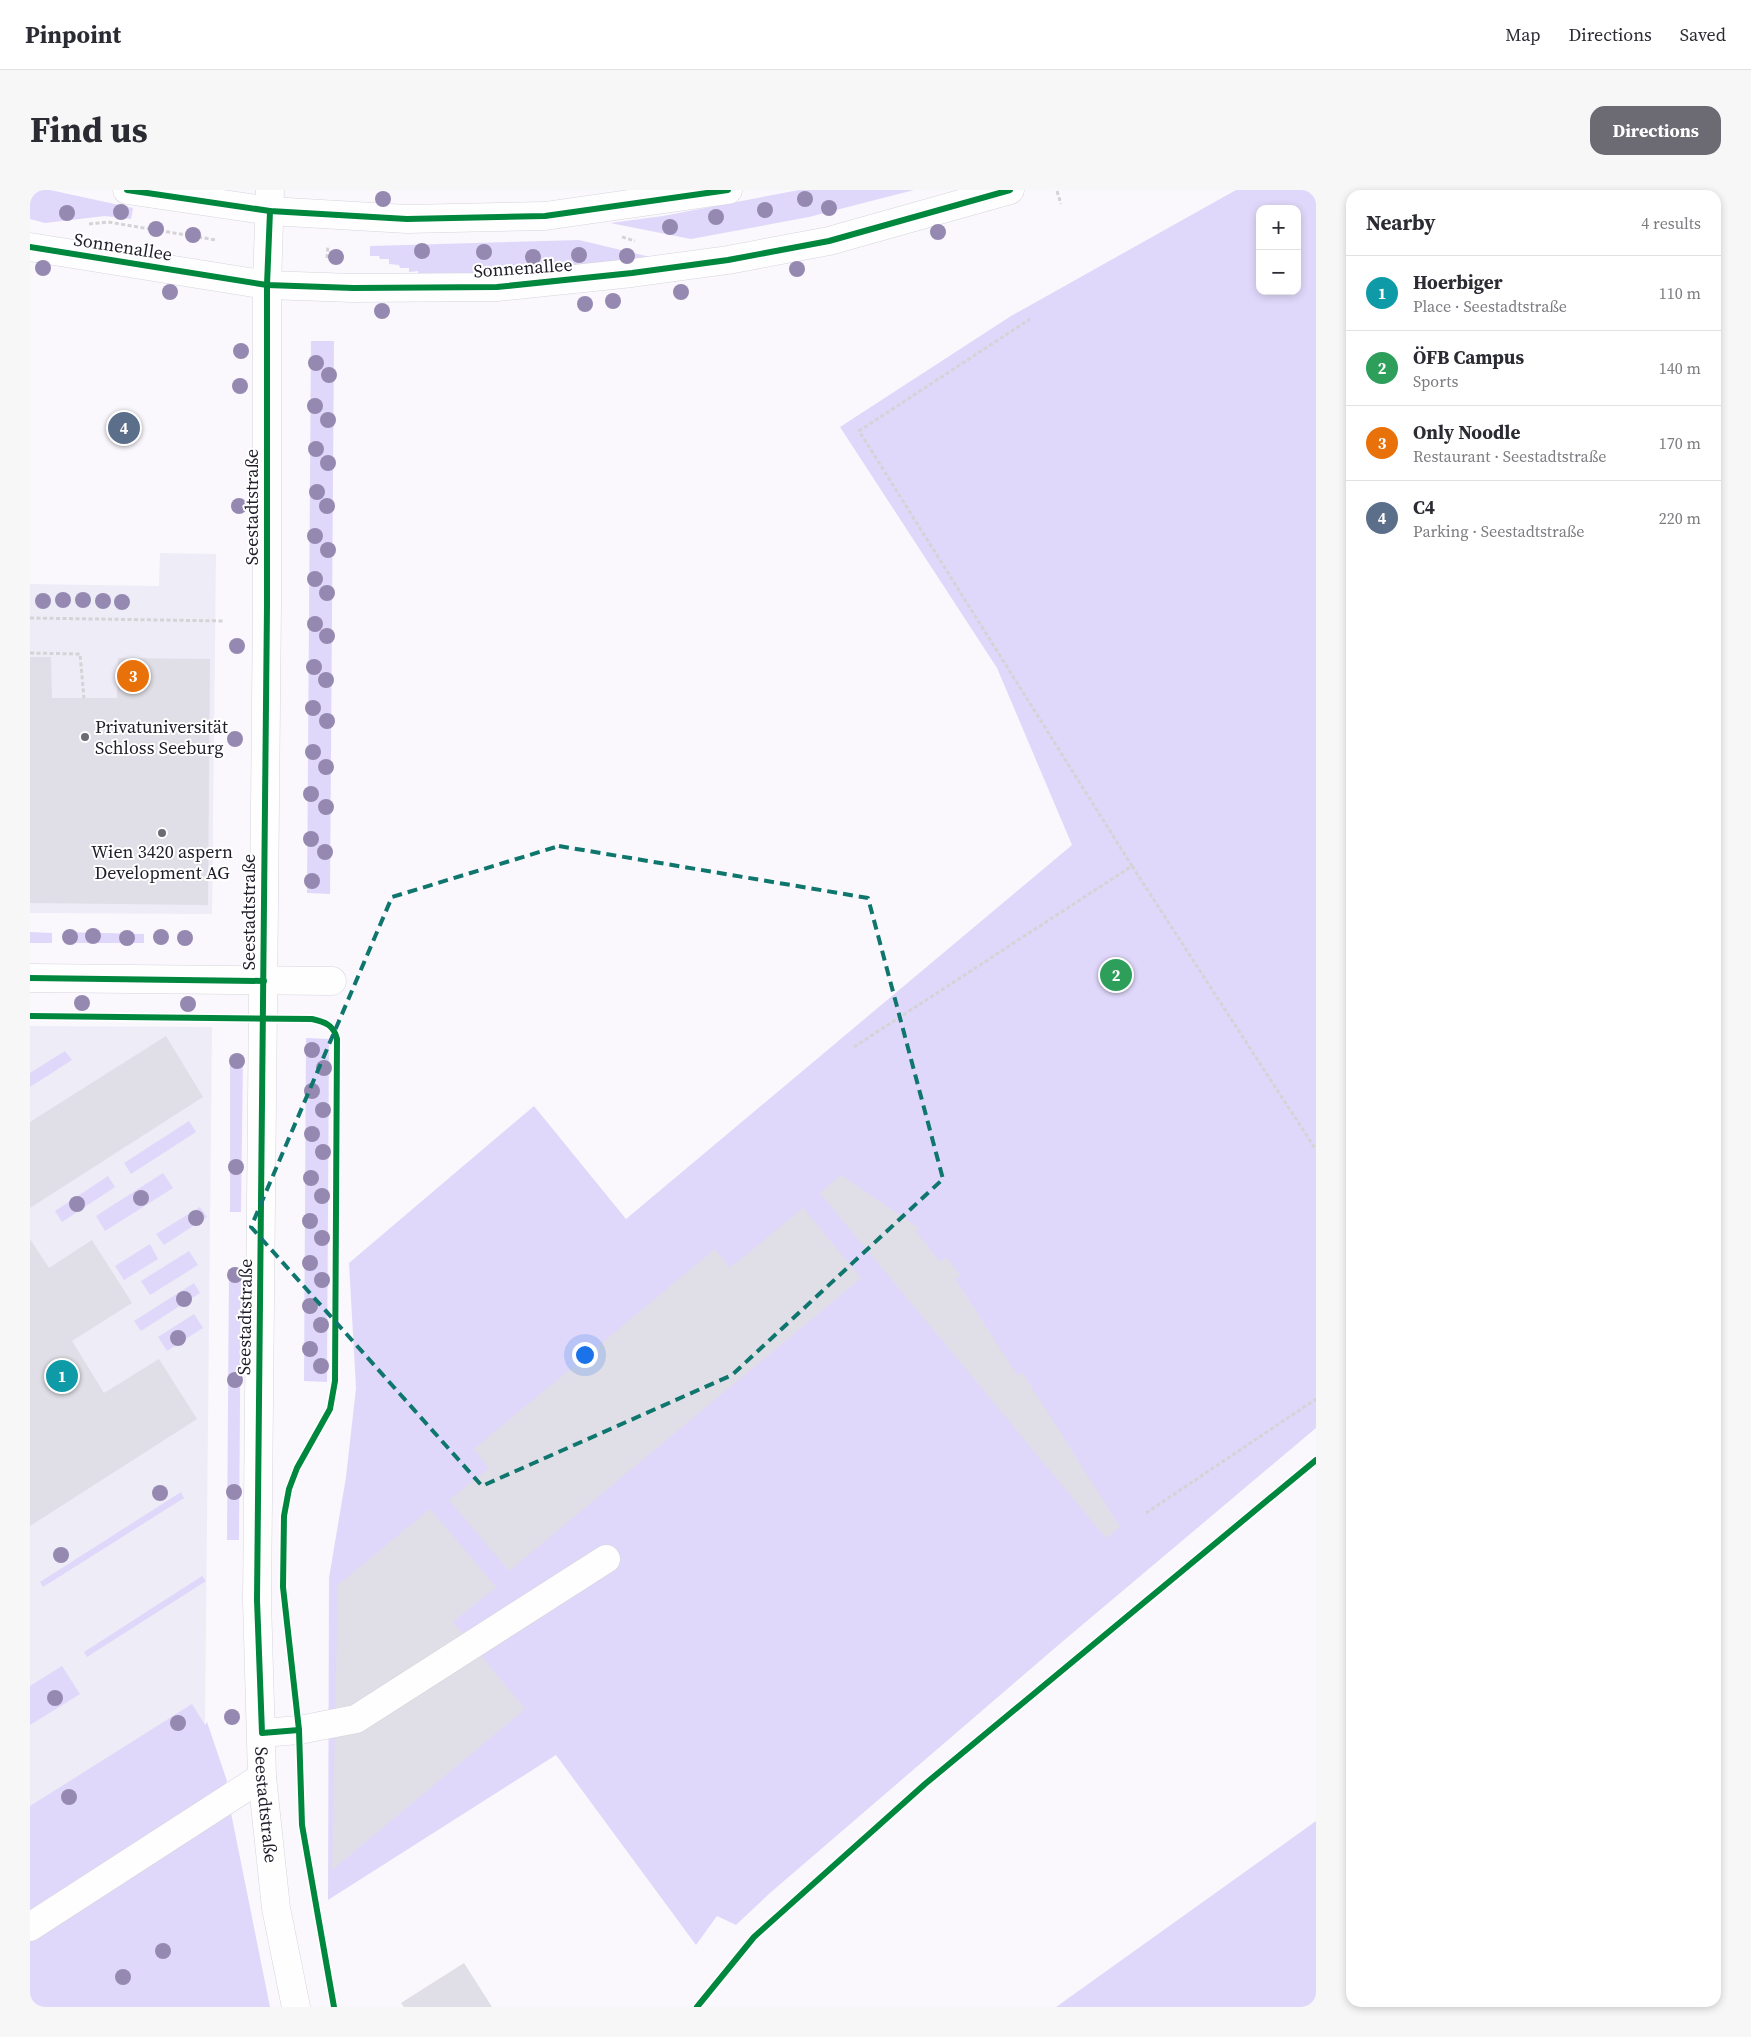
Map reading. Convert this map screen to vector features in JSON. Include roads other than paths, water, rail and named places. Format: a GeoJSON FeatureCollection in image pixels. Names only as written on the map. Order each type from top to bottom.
{"type":"FeatureCollection","features":[{"type":"Feature","properties":{"kind":"street"},"geometry":{"type":"LineString","coordinates":[[126,190],[270,200],[407,219],[546,216],[728,190]]}},
{"type":"Feature","properties":{"kind":"street","name":"Sonnenallee"},"geometry":{"type":"LineString","coordinates":[[30,247],[267,285],[353,288],[497,287],[632,274],[728,260],[829,241],[1003,191]]}},
{"type":"Feature","properties":{"kind":"street","name":"Seestadtstraße"},"geometry":{"type":"LineString","coordinates":[[270,200],[267,285],[267,604],[257,1600],[262,1777],[276,1908],[296,2007]]}},
{"type":"Feature","properties":{"kind":"street"},"geometry":{"type":"LineString","coordinates":[[30,978],[332,981]]}},
{"type":"Feature","properties":{"kind":"street"},"geometry":{"type":"LineString","coordinates":[[262,1733],[299,1730],[356,1719],[606,1559]]}},
{"type":"Feature","properties":{"kind":"street"},"geometry":{"type":"LineString","coordinates":[[30,1927],[262,1777]]}},
{"type":"Feature","properties":{"kind":"place","name":"C4"},"geometry":{"type":"Point","coordinates":[124,428]}},
{"type":"Feature","properties":{"kind":"place","name":"Only Noodle"},"geometry":{"type":"Point","coordinates":[133,676]}},
{"type":"Feature","properties":{"kind":"place","name":"Privatuniversität Schloss Seeburg"},"geometry":{"type":"Point","coordinates":[85,737]}},
{"type":"Feature","properties":{"kind":"place","name":"Wien 3420 aspern Development AG"},"geometry":{"type":"Point","coordinates":[162,833]}},
{"type":"Feature","properties":{"kind":"place","name":"ÖFB Campus"},"geometry":{"type":"Point","coordinates":[1116,975]}},
{"type":"Feature","properties":{"kind":"place","name":"Hoerbiger"},"geometry":{"type":"Point","coordinates":[62,1376]}}]}
